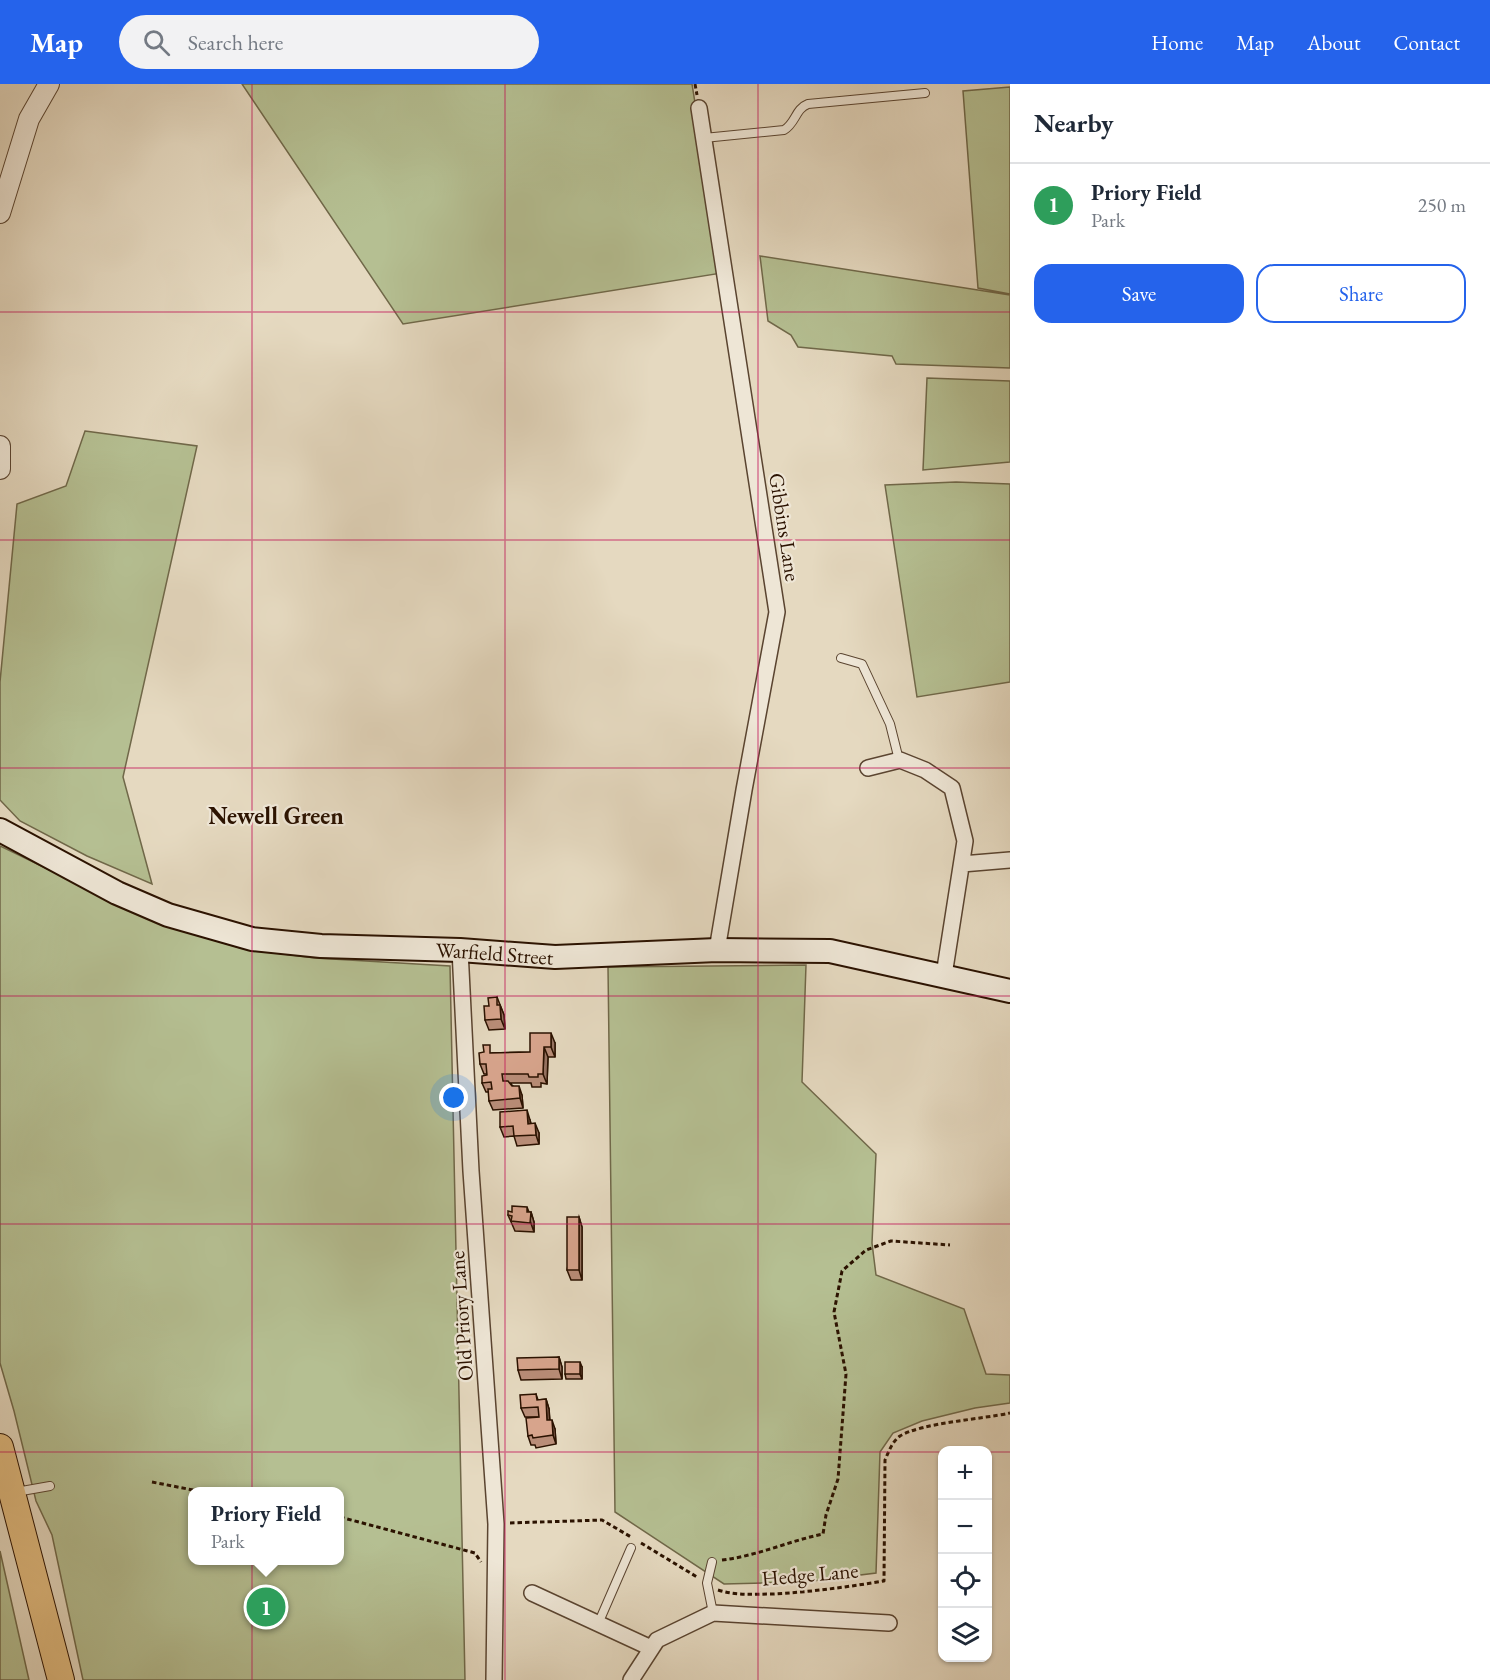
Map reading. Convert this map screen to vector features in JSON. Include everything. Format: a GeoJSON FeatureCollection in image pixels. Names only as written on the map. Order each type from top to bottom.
{"type":"FeatureCollection","features":[{"type":"Feature","properties":{"kind":"main road","name":"Warfield Street"},"geometry":{"type":"LineString","coordinates":[[0,830],[117,893],[168,915],[252,939],[321,946],[460,950],[555,957],[717,950],[830,951],[1010,991]]}},
{"type":"Feature","properties":{"kind":"main road"},"geometry":{"type":"LineString","coordinates":[[0,1447],[61,1680]]}},
{"type":"Feature","properties":{"kind":"street"},"geometry":{"type":"LineString","coordinates":[[0,213],[29,119],[49,84]]}},
{"type":"Feature","properties":{"kind":"street","name":"Gibbins Lane"},"geometry":{"type":"LineString","coordinates":[[699,108],[777,612],[717,950]]}},
{"type":"Feature","properties":{"kind":"street"},"geometry":{"type":"LineString","coordinates":[[0,446],[0,469]]}},
{"type":"Feature","properties":{"kind":"street"},"geometry":{"type":"LineString","coordinates":[[868,768],[899,760],[925,770],[952,788],[965,841],[944,975]]}},
{"type":"Feature","properties":{"kind":"street"},"geometry":{"type":"LineString","coordinates":[[962,864],[1010,860]]}},
{"type":"Feature","properties":{"kind":"street","name":"Old Priory Lane"},"geometry":{"type":"LineString","coordinates":[[460,950],[471,1171],[496,1524],[494,1680]]}},
{"type":"Feature","properties":{"kind":"street"},"geometry":{"type":"LineString","coordinates":[[532,1593],[651,1648]]}},
{"type":"Feature","properties":{"kind":"street"},"geometry":{"type":"LineString","coordinates":[[631,1680],[657,1640],[713,1613],[889,1623]]}},
{"type":"Feature","properties":{"kind":"lane"},"geometry":{"type":"LineString","coordinates":[[704,138],[784,130],[793,124],[801,107],[808,104],[925,93]]}},
{"type":"Feature","properties":{"kind":"lane"},"geometry":{"type":"LineString","coordinates":[[841,658],[862,664],[890,724],[899,760]]}},
{"type":"Feature","properties":{"kind":"lane"},"geometry":{"type":"LineString","coordinates":[[12,1492],[50,1486]]}},
{"type":"Feature","properties":{"kind":"lane"},"geometry":{"type":"LineString","coordinates":[[598,1624],[631,1548]]}},
{"type":"Feature","properties":{"kind":"lane"},"geometry":{"type":"LineString","coordinates":[[712,1562],[707,1583],[708,1598],[713,1613]]}},
{"type":"Feature","properties":{"kind":"path"},"geometry":{"type":"LineString","coordinates":[[712,1562],[747,1557],[795,1540],[823,1534],[826,1515],[838,1479],[846,1374],[834,1312],[842,1271],[866,1250],[891,1241],[950,1245]]}},
{"type":"Feature","properties":{"kind":"path","name":"Hedge Lane"},"geometry":{"type":"LineString","coordinates":[[496,1524],[602,1520],[718,1590],[731,1594],[818,1592],[884,1581],[885,1460],[892,1444],[900,1437],[927,1427],[1010,1413]]}},
{"type":"Feature","properties":{"kind":"path"},"geometry":{"type":"LineString","coordinates":[[152,1482],[188,1488]]}},
{"type":"Feature","properties":{"kind":"path"},"geometry":{"type":"LineString","coordinates":[[344,1518],[475,1553],[479,1561]]}},
{"type":"Feature","properties":{"kind":"green space"},"geometry":{"type":"Polygon","coordinates":[[[242,84],[692,84],[722,273],[403,324],[242,84]]]}},
{"type":"Feature","properties":{"kind":"green space"},"geometry":{"type":"Polygon","coordinates":[[[1010,87],[1010,294],[978,288],[963,91],[1010,87]]]}},
{"type":"Feature","properties":{"kind":"green space"},"geometry":{"type":"Polygon","coordinates":[[[760,256],[1010,295],[1010,368],[896,364],[892,356],[798,347],[791,335],[768,321],[760,256]]]}},
{"type":"Feature","properties":{"kind":"green space"},"geometry":{"type":"Polygon","coordinates":[[[927,378],[1010,381],[1010,462],[923,470],[927,378]]]}},
{"type":"Feature","properties":{"kind":"green space"},"geometry":{"type":"Polygon","coordinates":[[[85,431],[197,446],[123,777],[152,884],[87,856],[20,821],[0,800],[0,682],[17,504],[66,486],[85,431]]]}},
{"type":"Feature","properties":{"kind":"green space"},"geometry":{"type":"Polygon","coordinates":[[[956,482],[1010,484],[1010,682],[917,697],[885,485],[956,482]]]}},
{"type":"Feature","properties":{"kind":"green space"},"geometry":{"type":"Polygon","coordinates":[[[0,846],[163,925],[244,949],[315,958],[450,966],[465,1680],[83,1680],[52,1535],[36,1501],[0,1363],[0,846]]]}},
{"type":"Feature","properties":{"kind":"green space"},"geometry":{"type":"Polygon","coordinates":[[[806,965],[802,1082],[876,1154],[872,1243],[876,1275],[964,1309],[986,1374],[1010,1375],[1010,1403],[975,1408],[922,1421],[893,1433],[880,1452],[876,1573],[804,1582],[724,1584],[615,1512],[608,967],[806,965]]]}},
{"type":"Feature","properties":{"kind":"green space"},"geometry":{"type":"Polygon","coordinates":[[[0,1551],[29,1680],[0,1680],[0,1551]]]}},
{"type":"Feature","properties":{"kind":"building"},"geometry":{"type":"Polygon","coordinates":[[[497,997],[501,1019],[485,1020],[484,1006],[489,1006],[488,998],[497,997]]]}},
{"type":"Feature","properties":{"kind":"building"},"geometry":{"type":"Polygon","coordinates":[[[530,1033],[551,1033],[551,1047],[544,1047],[543,1074],[538,1074],[538,1077],[529,1077],[528,1074],[502,1074],[503,1081],[508,1081],[512,1086],[519,1086],[520,1098],[489,1101],[488,1089],[492,1089],[491,1082],[482,1083],[482,1076],[487,1075],[486,1064],[480,1064],[479,1053],[484,1052],[483,1045],[490,1045],[490,1053],[530,1052],[530,1033]]]}},
{"type":"Feature","properties":{"kind":"building"},"geometry":{"type":"Polygon","coordinates":[[[527,1110],[528,1124],[535,1123],[536,1135],[514,1136],[513,1126],[500,1127],[500,1112],[527,1110]]]}},
{"type":"Feature","properties":{"kind":"building"},"geometry":{"type":"Polygon","coordinates":[[[512,1206],[527,1207],[527,1212],[531,1212],[530,1223],[511,1221],[512,1216],[508,1215],[508,1211],[512,1212],[512,1206]]]}},
{"type":"Feature","properties":{"kind":"building"},"geometry":{"type":"Polygon","coordinates":[[[567,1217],[579,1217],[579,1270],[567,1270],[567,1217]]]}},
{"type":"Feature","properties":{"kind":"building"},"geometry":{"type":"Polygon","coordinates":[[[559,1357],[559,1369],[518,1370],[517,1358],[559,1357]]]}},
{"type":"Feature","properties":{"kind":"building"},"geometry":{"type":"Polygon","coordinates":[[[565,1362],[580,1362],[580,1374],[565,1374],[565,1362]]]}},
{"type":"Feature","properties":{"kind":"building"},"geometry":{"type":"Polygon","coordinates":[[[536,1394],[537,1400],[546,1399],[547,1420],[552,1420],[553,1435],[533,1438],[532,1435],[528,1436],[526,1418],[539,1417],[538,1407],[521,1408],[520,1395],[536,1394]]]}},
{"type":"Feature","properties":{"kind":"place","name":"Priory Field"},"geometry":{"type":"Point","coordinates":[266,1607]}},
{"type":"Feature","properties":{"kind":"district","name":"Newell Green"},"geometry":{"type":"Point","coordinates":[276,815]}}]}
